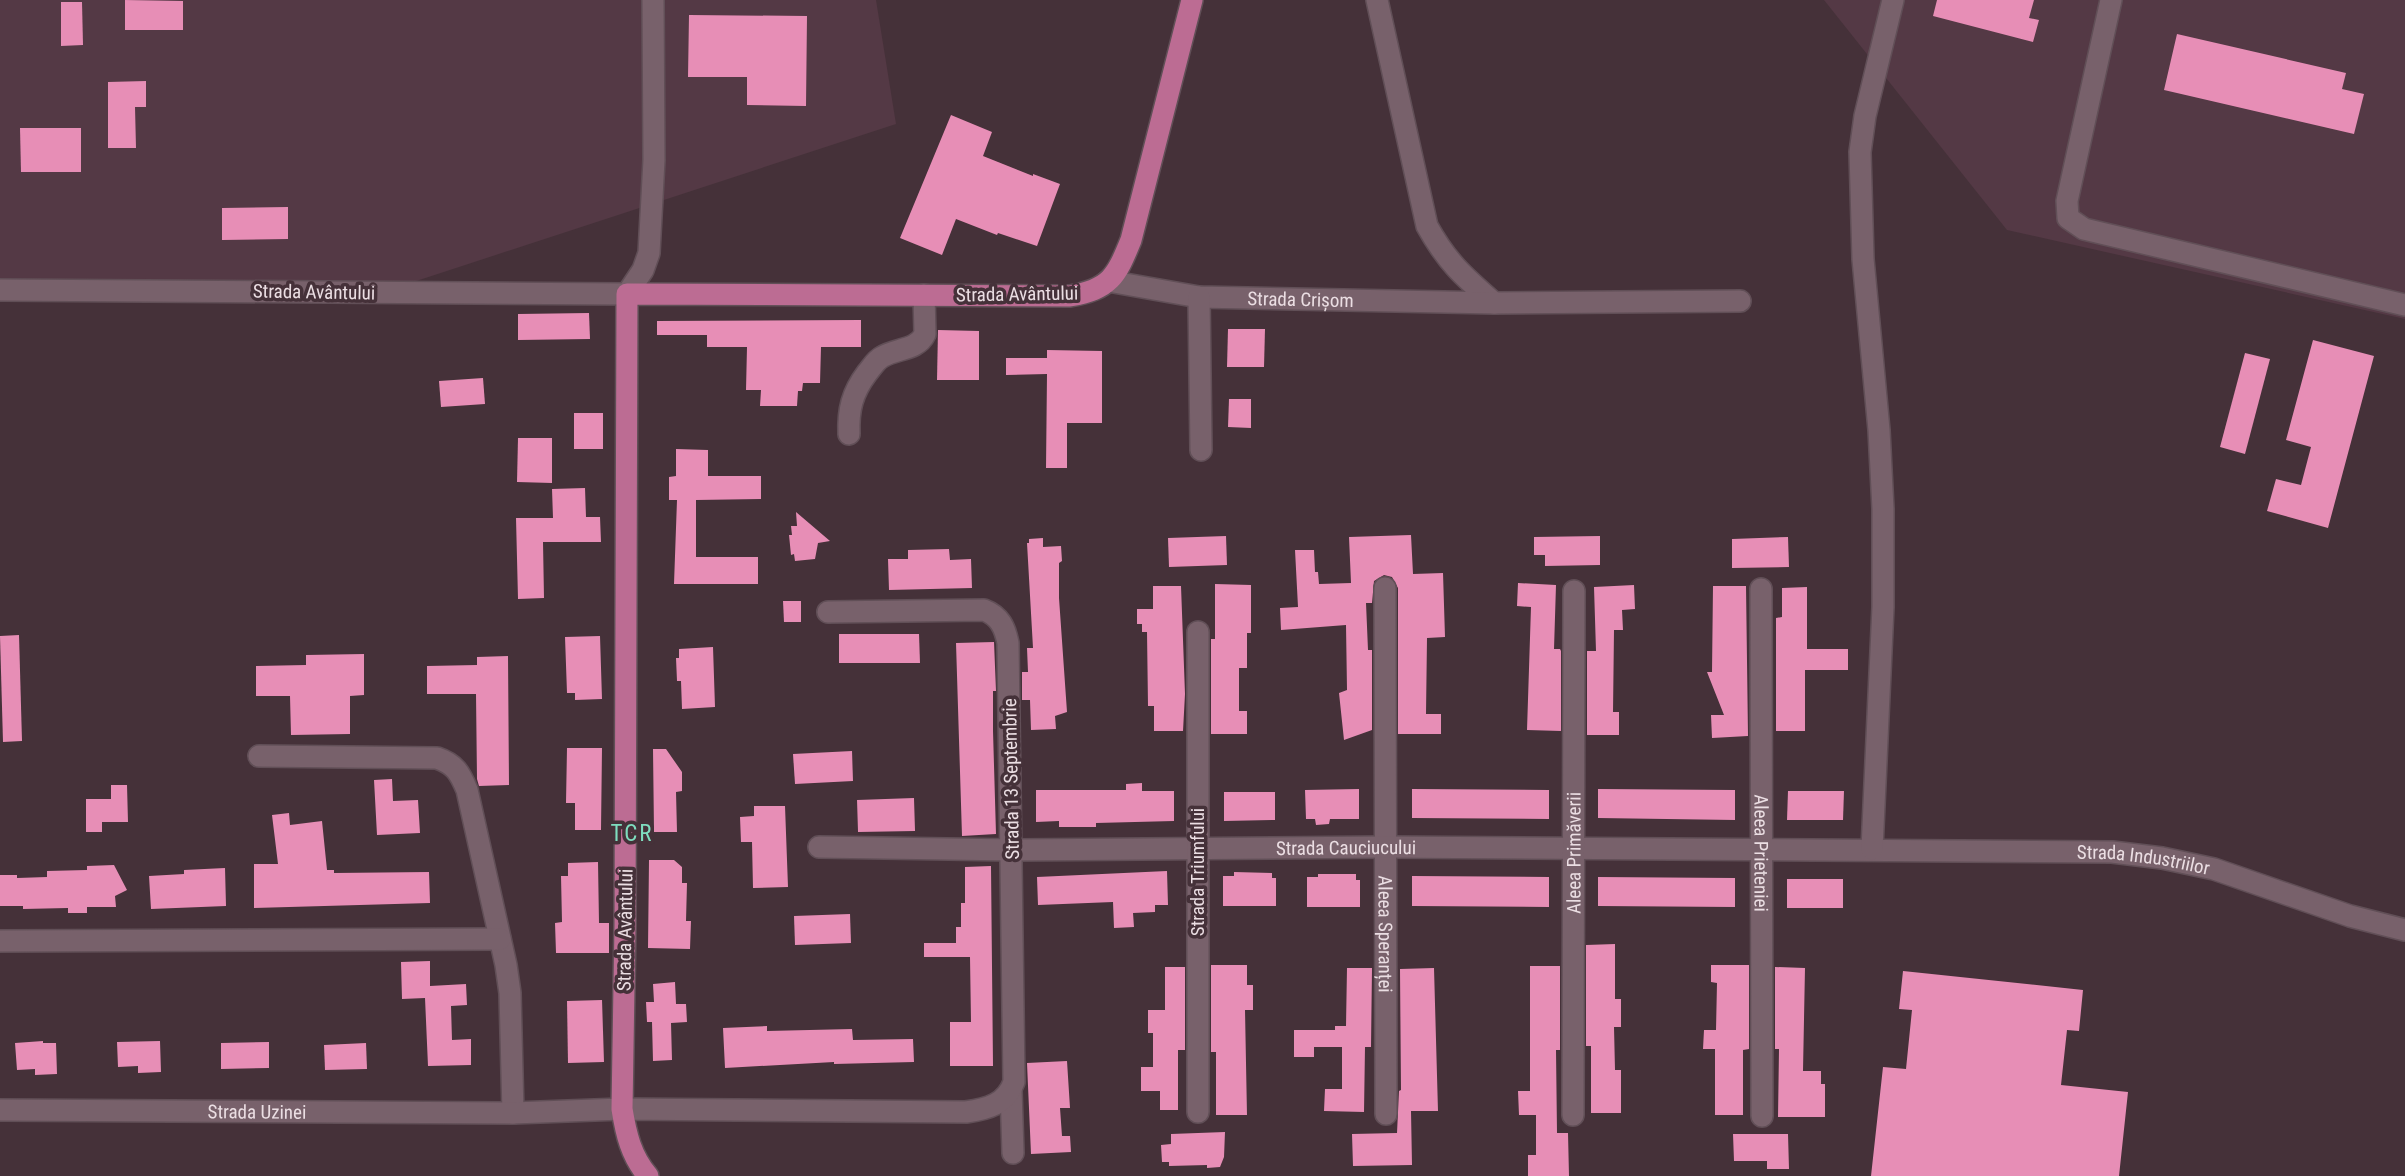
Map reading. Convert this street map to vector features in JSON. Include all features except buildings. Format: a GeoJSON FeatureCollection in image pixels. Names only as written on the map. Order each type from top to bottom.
{"type":"FeatureCollection","features":[{"type":"Feature","properties":{"kind":"main road"},"geometry":{"type":"LineString","coordinates":[[1108,281],[1121,264],[1131,240],[1192,0]]}},
{"type":"Feature","properties":{"kind":"main road","name":"Strada Avântului"},"geometry":{"type":"LineString","coordinates":[[648,1176],[639,1166],[626,1138],[622,1109],[628,294],[1070,296],[1093,292],[1108,281]]}},
{"type":"Feature","properties":{"kind":"street","name":"Strada Avântului"},"geometry":{"type":"LineString","coordinates":[[0,290],[628,294],[643,270],[649,253],[654,160],[653,0]]}},
{"type":"Feature","properties":{"kind":"street"},"geometry":{"type":"LineString","coordinates":[[1377,0],[1427,226],[1442,254],[1494,303]]}},
{"type":"Feature","properties":{"kind":"street"},"geometry":{"type":"LineString","coordinates":[[1872,849],[1883,607],[1883,509],[1879,430],[1863,259],[1860,152],[1865,116],[1893,0]]}},
{"type":"Feature","properties":{"kind":"street"},"geometry":{"type":"LineString","coordinates":[[2111,0],[2067,201],[2068,218],[2084,229],[2405,305]]}},
{"type":"Feature","properties":{"kind":"street","name":"Strada Crișom"},"geometry":{"type":"LineString","coordinates":[[1108,281],[1199,297],[1494,303],[1740,301]]}},
{"type":"Feature","properties":{"kind":"street"},"geometry":{"type":"LineString","coordinates":[[849,434],[848,414],[852,398],[863,379],[881,357],[913,346],[925,334],[924,295]]}},
{"type":"Feature","properties":{"kind":"street"},"geometry":{"type":"LineString","coordinates":[[1199,297],[1201,450]]}},
{"type":"Feature","properties":{"kind":"street","name":"Aleea Speranței"},"geometry":{"type":"LineString","coordinates":[[1385,588],[1386,1114]]}},
{"type":"Feature","properties":{"kind":"street","name":"Aleea Prieteniei"},"geometry":{"type":"LineString","coordinates":[[1761,589],[1762,1116]]}},
{"type":"Feature","properties":{"kind":"street","name":"Aleea Primăverii"},"geometry":{"type":"LineString","coordinates":[[1573,1115],[1574,591]]}},
{"type":"Feature","properties":{"kind":"street","name":"Strada 13 Septembrie"},"geometry":{"type":"LineString","coordinates":[[828,612],[985,610],[993,613],[1005,629],[1008,643],[1012,850],[1013,1153]]}},
{"type":"Feature","properties":{"kind":"street","name":"Strada Triumfului"},"geometry":{"type":"LineString","coordinates":[[1198,632],[1198,1112]]}},
{"type":"Feature","properties":{"kind":"street"},"geometry":{"type":"LineString","coordinates":[[259,756],[437,758],[448,761],[462,777],[510,993],[513,1113]]}},
{"type":"Feature","properties":{"kind":"street","name":"Strada Cauciucului"},"geometry":{"type":"LineString","coordinates":[[819,847],[1012,850],[1386,847],[1872,849]]}},
{"type":"Feature","properties":{"kind":"street","name":"Strada Industriilor"},"geometry":{"type":"LineString","coordinates":[[1872,849],[2112,852],[2162,858],[2214,869],[2350,916],[2405,930]]}},
{"type":"Feature","properties":{"kind":"street"},"geometry":{"type":"LineString","coordinates":[[0,941],[499,939]]}},
{"type":"Feature","properties":{"kind":"street"},"geometry":{"type":"LineString","coordinates":[[622,1109],[966,1112],[993,1106],[1011,1090]]}},
{"type":"Feature","properties":{"kind":"street","name":"Strada Uzinei"},"geometry":{"type":"LineString","coordinates":[[0,1110],[513,1113],[622,1109]]}},
{"type":"Feature","properties":{"kind":"shaded area"},"geometry":{"type":"Polygon","coordinates":[[[0,0],[876,0],[896,124],[404,285],[0,285],[0,0]]]}},
{"type":"Feature","properties":{"kind":"shaded area"},"geometry":{"type":"Polygon","coordinates":[[[1824,0],[2405,0],[2405,319],[2007,230],[1824,0]]]}},
{"type":"Feature","properties":{"kind":"district","name":"TCR"},"geometry":{"type":"Point","coordinates":[632,833]}}]}
